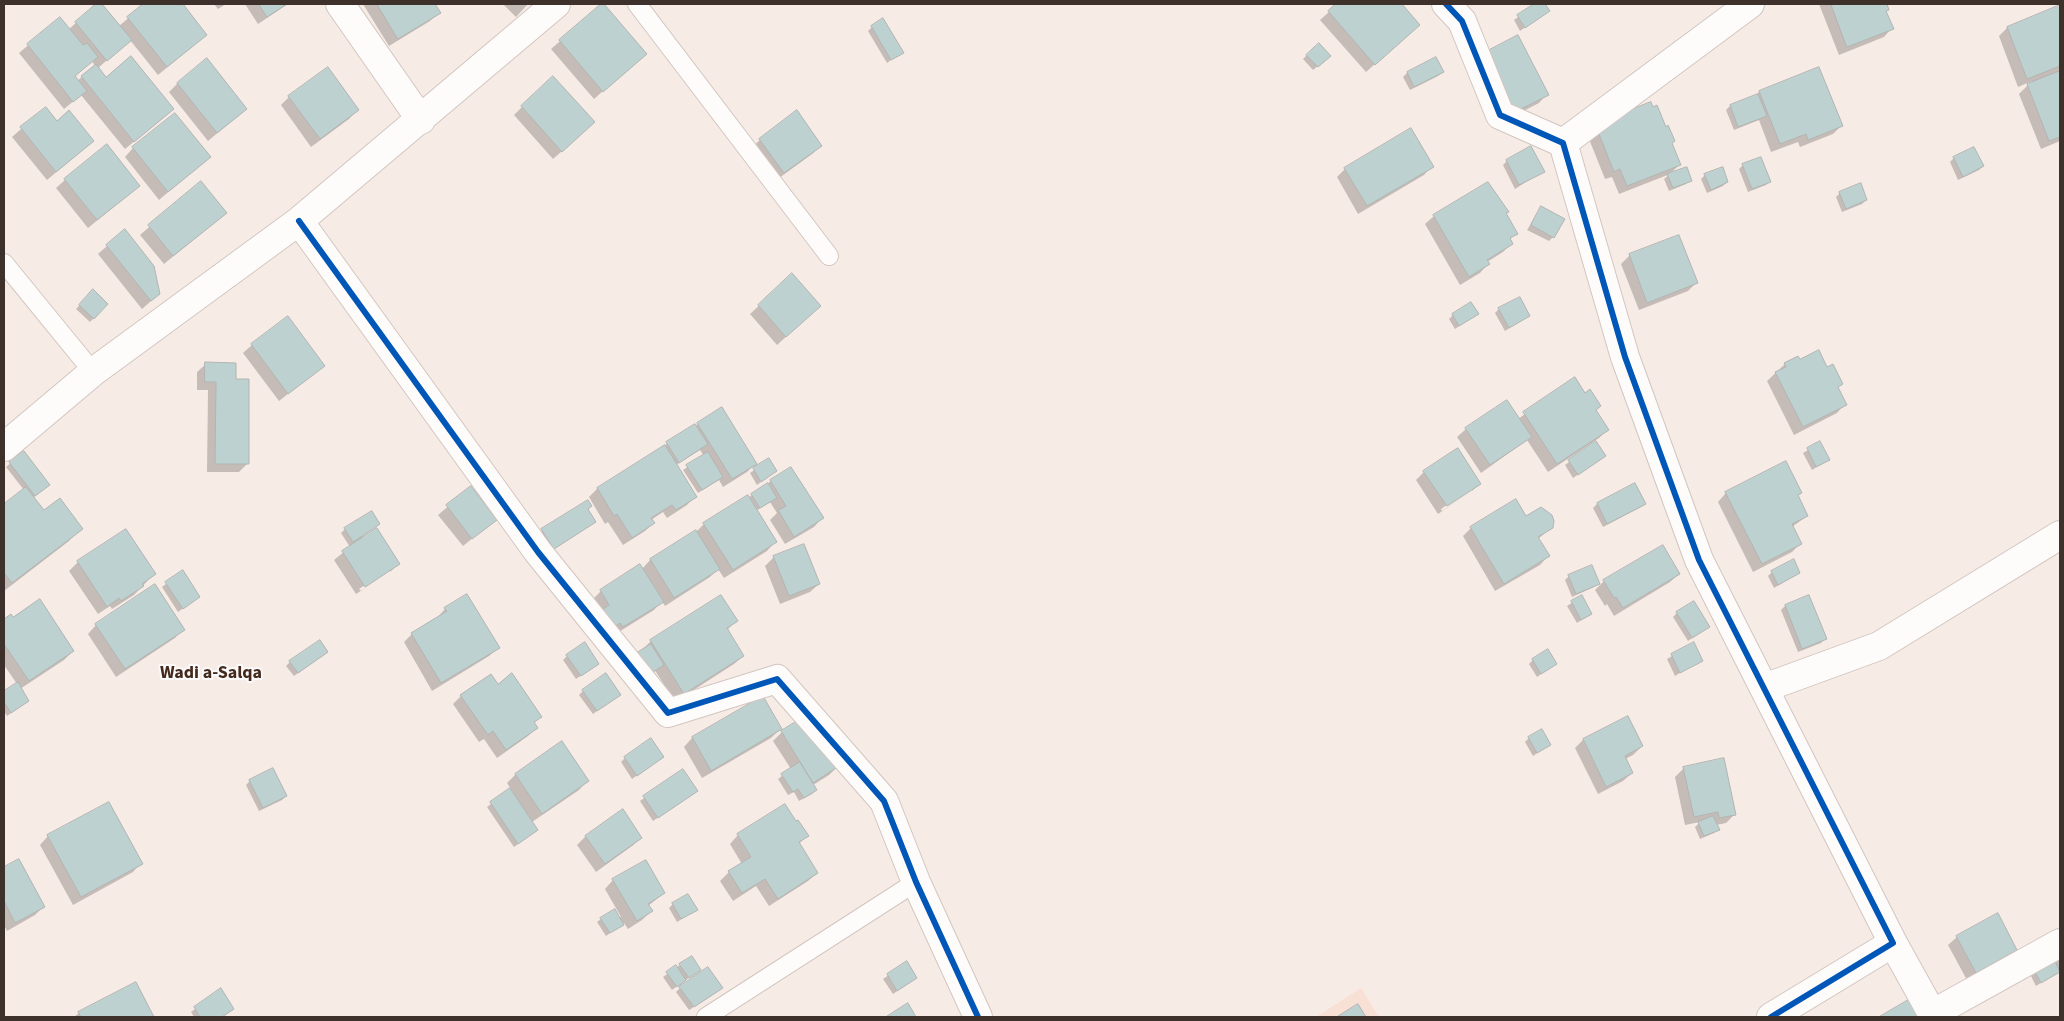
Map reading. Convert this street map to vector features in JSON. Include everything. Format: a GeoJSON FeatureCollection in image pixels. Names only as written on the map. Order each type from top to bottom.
{"type":"FeatureCollection","features":[{"type":"Feature","properties":{"kind":"street"},"geometry":{"type":"LineString","coordinates":[[340,4],[421,120]]}},
{"type":"Feature","properties":{"kind":"street"},"geometry":{"type":"LineString","coordinates":[[4,447],[93,372],[299,221],[421,120],[556,4]]}},
{"type":"Feature","properties":{"kind":"street"},"geometry":{"type":"LineString","coordinates":[[1446,4],[1462,21],[1500,115],[1563,143],[1626,357],[1699,560],[1893,943],[1933,1015],[2060,943]]}},
{"type":"Feature","properties":{"kind":"street"},"geometry":{"type":"LineString","coordinates":[[1563,143],[1750,4]]}},
{"type":"Feature","properties":{"kind":"street"},"geometry":{"type":"LineString","coordinates":[[299,221],[538,552],[668,713],[777,679],[884,801],[916,882],[978,1017]]}},
{"type":"Feature","properties":{"kind":"street"},"geometry":{"type":"LineString","coordinates":[[1764,688],[1879,646],[2060,535]]}},
{"type":"Feature","properties":{"kind":"street"},"geometry":{"type":"LineString","coordinates":[[1772,1017],[1893,943]]}},
{"type":"Feature","properties":{"kind":"lane"},"geometry":{"type":"LineString","coordinates":[[637,4],[829,256]]}},
{"type":"Feature","properties":{"kind":"lane"},"geometry":{"type":"LineString","coordinates":[[4,263],[93,372]]}},
{"type":"Feature","properties":{"kind":"lane"},"geometry":{"type":"LineString","coordinates":[[706,1017],[916,882]]}},
{"type":"Feature","properties":{"kind":"shaded area"},"geometry":{"type":"Polygon","coordinates":[[[1361,988],[1379,1017],[1316,1017],[1361,988]]]}},
{"type":"Feature","properties":{"kind":"building"},"geometry":{"type":"Polygon","coordinates":[[[96,4],[102,4],[132,40],[107,61],[75,22],[96,4]]]}},
{"type":"Feature","properties":{"kind":"building"},"geometry":{"type":"Polygon","coordinates":[[[143,4],[183,4],[207,35],[167,67],[127,17],[143,4]]]}},
{"type":"Feature","properties":{"kind":"building"},"geometry":{"type":"Polygon","coordinates":[[[259,4],[287,4],[267,17],[259,4]]]}},
{"type":"Feature","properties":{"kind":"building"},"geometry":{"type":"Polygon","coordinates":[[[377,4],[435,4],[441,13],[398,39],[377,4]]]}},
{"type":"Feature","properties":{"kind":"building"},"geometry":{"type":"Polygon","coordinates":[[[601,4],[604,4],[647,54],[603,92],[559,40],[601,4]]]}},
{"type":"Feature","properties":{"kind":"building"},"geometry":{"type":"Polygon","coordinates":[[[1336,4],[1402,4],[1420,25],[1375,65],[1328,11],[1336,4]]]}},
{"type":"Feature","properties":{"kind":"building"},"geometry":{"type":"Polygon","coordinates":[[[1534,4],[1545,4],[1550,11],[1525,28],[1517,15],[1534,4]]]}},
{"type":"Feature","properties":{"kind":"building"},"geometry":{"type":"Polygon","coordinates":[[[1831,4],[1887,4],[1889,10],[1886,11],[1894,29],[1847,47],[1831,4]]]}},
{"type":"Feature","properties":{"kind":"building"},"geometry":{"type":"Polygon","coordinates":[[[2060,5],[2060,66],[2027,79],[2007,27],[2060,5]]]}},
{"type":"Feature","properties":{"kind":"building"},"geometry":{"type":"Polygon","coordinates":[[[60,17],[83,45],[87,43],[98,57],[75,76],[87,91],[73,102],[27,44],[60,17]]]}},
{"type":"Feature","properties":{"kind":"building"},"geometry":{"type":"Polygon","coordinates":[[[883,18],[904,53],[891,60],[871,26],[883,18]]]}},
{"type":"Feature","properties":{"kind":"building"},"geometry":{"type":"Polygon","coordinates":[[[1518,35],[1549,95],[1513,113],[1482,54],[1518,35]]]}},
{"type":"Feature","properties":{"kind":"building"},"geometry":{"type":"Polygon","coordinates":[[[1319,43],[1331,56],[1318,67],[1306,55],[1319,43]]]}},
{"type":"Feature","properties":{"kind":"building"},"geometry":{"type":"Polygon","coordinates":[[[131,56],[174,109],[134,142],[81,76],[96,64],[106,77],[131,56]]]}},
{"type":"Feature","properties":{"kind":"building"},"geometry":{"type":"Polygon","coordinates":[[[1436,57],[1444,72],[1414,87],[1407,72],[1436,57]]]}},
{"type":"Feature","properties":{"kind":"building"},"geometry":{"type":"Polygon","coordinates":[[[207,58],[247,109],[217,133],[177,83],[207,58]]]}},
{"type":"Feature","properties":{"kind":"building"},"geometry":{"type":"Polygon","coordinates":[[[328,67],[359,110],[320,139],[288,96],[328,67]]]}},
{"type":"Feature","properties":{"kind":"building"},"geometry":{"type":"Polygon","coordinates":[[[1819,67],[1843,126],[1808,140],[1806,134],[1780,144],[1759,91],[1819,67]]]}},
{"type":"Feature","properties":{"kind":"building"},"geometry":{"type":"Polygon","coordinates":[[[2060,71],[2060,137],[2049,141],[2027,84],[2060,71]]]}},
{"type":"Feature","properties":{"kind":"building"},"geometry":{"type":"Polygon","coordinates":[[[553,76],[595,122],[562,152],[521,106],[553,76]]]}},
{"type":"Feature","properties":{"kind":"building"},"geometry":{"type":"Polygon","coordinates":[[[1758,94],[1767,116],[1738,127],[1730,105],[1758,94]]]}},
{"type":"Feature","properties":{"kind":"building"},"geometry":{"type":"Polygon","coordinates":[[[1651,102],[1653,107],[1657,105],[1666,127],[1668,125],[1675,141],[1672,143],[1681,165],[1627,186],[1620,169],[1614,172],[1595,124],[1651,102]]]}},
{"type":"Feature","properties":{"kind":"building"},"geometry":{"type":"Polygon","coordinates":[[[46,107],[57,121],[69,110],[94,141],[56,172],[20,127],[46,107]]]}},
{"type":"Feature","properties":{"kind":"building"},"geometry":{"type":"Polygon","coordinates":[[[797,110],[822,146],[784,173],[759,139],[797,110]]]}},
{"type":"Feature","properties":{"kind":"building"},"geometry":{"type":"Polygon","coordinates":[[[175,113],[211,157],[168,192],[132,147],[175,113]]]}},
{"type":"Feature","properties":{"kind":"building"},"geometry":{"type":"Polygon","coordinates":[[[1411,128],[1434,167],[1367,206],[1344,168],[1411,128]]]}},
{"type":"Feature","properties":{"kind":"building"},"geometry":{"type":"Polygon","coordinates":[[[107,144],[140,186],[97,220],[64,179],[107,144]]]}},
{"type":"Feature","properties":{"kind":"building"},"geometry":{"type":"Polygon","coordinates":[[[1531,146],[1545,172],[1519,185],[1506,160],[1531,146]]]}},
{"type":"Feature","properties":{"kind":"building"},"geometry":{"type":"Polygon","coordinates":[[[1974,147],[1984,166],[1963,177],[1953,157],[1974,147]]]}},
{"type":"Feature","properties":{"kind":"building"},"geometry":{"type":"Polygon","coordinates":[[[1761,157],[1771,182],[1752,189],[1742,164],[1761,157]]]}},
{"type":"Feature","properties":{"kind":"building"},"geometry":{"type":"Polygon","coordinates":[[[1687,167],[1692,181],[1673,188],[1667,174],[1687,167]]]}},
{"type":"Feature","properties":{"kind":"building"},"geometry":{"type":"Polygon","coordinates":[[[1723,167],[1728,182],[1711,190],[1704,174],[1723,167]]]}},
{"type":"Feature","properties":{"kind":"building"},"geometry":{"type":"Polygon","coordinates":[[[201,181],[227,213],[173,256],[148,225],[201,181]]]}},
{"type":"Feature","properties":{"kind":"building"},"geometry":{"type":"Polygon","coordinates":[[[1488,182],[1509,212],[1506,213],[1518,234],[1510,238],[1513,244],[1487,260],[1490,264],[1469,277],[1433,215],[1488,182]]]}},
{"type":"Feature","properties":{"kind":"building"},"geometry":{"type":"Polygon","coordinates":[[[1861,183],[1867,200],[1846,209],[1839,192],[1861,183]]]}},
{"type":"Feature","properties":{"kind":"building"},"geometry":{"type":"Polygon","coordinates":[[[1541,206],[1565,219],[1554,238],[1531,225],[1541,206]]]}},
{"type":"Feature","properties":{"kind":"building"},"geometry":{"type":"Polygon","coordinates":[[[125,229],[154,266],[160,294],[151,301],[106,245],[125,229]]]}},
{"type":"Feature","properties":{"kind":"building"},"geometry":{"type":"Polygon","coordinates":[[[1679,235],[1698,283],[1647,303],[1629,254],[1679,235]]]}},
{"type":"Feature","properties":{"kind":"building"},"geometry":{"type":"Polygon","coordinates":[[[792,273],[821,306],[786,337],[758,305],[792,273]]]}},
{"type":"Feature","properties":{"kind":"building"},"geometry":{"type":"Polygon","coordinates":[[[93,289],[108,304],[94,319],[79,305],[93,289]]]}},
{"type":"Feature","properties":{"kind":"building"},"geometry":{"type":"Polygon","coordinates":[[[1520,297],[1530,316],[1509,328],[1498,308],[1520,297]]]}},
{"type":"Feature","properties":{"kind":"building"},"geometry":{"type":"Polygon","coordinates":[[[1471,302],[1479,314],[1459,326],[1452,314],[1471,302]]]}},
{"type":"Feature","properties":{"kind":"building"},"geometry":{"type":"Polygon","coordinates":[[[288,316],[325,366],[288,394],[251,344],[288,316]]]}},
{"type":"Feature","properties":{"kind":"building"},"geometry":{"type":"Polygon","coordinates":[[[1819,350],[1827,367],[1833,364],[1843,384],[1838,387],[1847,405],[1803,427],[1775,372],[1786,367],[1784,363],[1798,356],[1800,359],[1819,350]]]}},
{"type":"Feature","properties":{"kind":"building"},"geometry":{"type":"Polygon","coordinates":[[[205,362],[236,363],[236,379],[249,379],[249,464],[215,464],[216,382],[205,382],[205,362]]]}},
{"type":"Feature","properties":{"kind":"building"},"geometry":{"type":"Polygon","coordinates":[[[1575,377],[1585,393],[1590,389],[1601,406],[1596,410],[1609,430],[1557,464],[1523,412],[1575,377]]]}},
{"type":"Feature","properties":{"kind":"building"},"geometry":{"type":"Polygon","coordinates":[[[1507,400],[1532,437],[1490,465],[1465,428],[1507,400]]]}},
{"type":"Feature","properties":{"kind":"building"},"geometry":{"type":"Polygon","coordinates":[[[722,407],[757,464],[732,479],[697,423],[722,407]]]}},
{"type":"Feature","properties":{"kind":"building"},"geometry":{"type":"Polygon","coordinates":[[[695,424],[708,444],[679,463],[666,442],[695,424]]]}},
{"type":"Feature","properties":{"kind":"building"},"geometry":{"type":"Polygon","coordinates":[[[1596,441],[1606,456],[1578,475],[1568,460],[1596,441]]]}},
{"type":"Feature","properties":{"kind":"building"},"geometry":{"type":"Polygon","coordinates":[[[1820,441],[1830,460],[1816,467],[1807,448],[1820,441]]]}},
{"type":"Feature","properties":{"kind":"building"},"geometry":{"type":"Polygon","coordinates":[[[665,445],[697,497],[676,510],[672,505],[651,518],[655,523],[632,538],[617,514],[614,516],[597,488],[665,445]]]}},
{"type":"Feature","properties":{"kind":"building"},"geometry":{"type":"Polygon","coordinates":[[[1458,448],[1481,484],[1447,506],[1423,471],[1458,448]]]}},
{"type":"Feature","properties":{"kind":"building"},"geometry":{"type":"Polygon","coordinates":[[[24,451],[50,485],[35,496],[9,462],[24,451]]]}},
{"type":"Feature","properties":{"kind":"building"},"geometry":{"type":"Polygon","coordinates":[[[708,452],[723,477],[702,490],[686,465],[708,452]]]}},
{"type":"Feature","properties":{"kind":"building"},"geometry":{"type":"Polygon","coordinates":[[[769,458],[777,471],[761,482],[753,468],[769,458]]]}},
{"type":"Feature","properties":{"kind":"building"},"geometry":{"type":"Polygon","coordinates":[[[1786,461],[1802,493],[1798,495],[1808,516],[1792,524],[1802,544],[1762,564],[1725,492],[1786,461]]]}},
{"type":"Feature","properties":{"kind":"building"},"geometry":{"type":"Polygon","coordinates":[[[791,467],[824,518],[794,537],[778,510],[786,506],[770,480],[791,467]]]}},
{"type":"Feature","properties":{"kind":"building"},"geometry":{"type":"Polygon","coordinates":[[[768,483],[777,498],[760,508],[751,494],[768,483]]]}},
{"type":"Feature","properties":{"kind":"building"},"geometry":{"type":"Polygon","coordinates":[[[1635,483],[1646,504],[1607,524],[1597,503],[1635,483]]]}},
{"type":"Feature","properties":{"kind":"building"},"geometry":{"type":"Polygon","coordinates":[[[471,486],[497,520],[472,539],[446,505],[471,486]]]}},
{"type":"Feature","properties":{"kind":"building"},"geometry":{"type":"Polygon","coordinates":[[[26,487],[44,510],[60,498],[83,529],[12,583],[4,573],[4,504],[26,487]]]}},
{"type":"Feature","properties":{"kind":"building"},"geometry":{"type":"Polygon","coordinates":[[[748,495],[777,542],[733,570],[703,523],[748,495]]]}},
{"type":"Feature","properties":{"kind":"building"},"geometry":{"type":"Polygon","coordinates":[[[1516,499],[1526,516],[1541,507],[1552,515],[1554,521],[1553,528],[1538,537],[1550,556],[1504,584],[1470,527],[1516,499]]]}},
{"type":"Feature","properties":{"kind":"building"},"geometry":{"type":"Polygon","coordinates":[[[588,500],[592,506],[588,509],[596,522],[554,549],[541,529],[588,500]]]}},
{"type":"Feature","properties":{"kind":"building"},"geometry":{"type":"Polygon","coordinates":[[[372,511],[380,524],[353,542],[344,528],[372,511]]]}},
{"type":"Feature","properties":{"kind":"building"},"geometry":{"type":"Polygon","coordinates":[[[377,528],[400,564],[365,587],[342,551],[377,528]]]}},
{"type":"Feature","properties":{"kind":"building"},"geometry":{"type":"Polygon","coordinates":[[[126,529],[156,574],[142,584],[144,586],[121,601],[119,598],[107,607],[77,561],[126,529]]]}},
{"type":"Feature","properties":{"kind":"building"},"geometry":{"type":"Polygon","coordinates":[[[696,530],[720,569],[674,598],[650,559],[696,530]]]}},
{"type":"Feature","properties":{"kind":"building"},"geometry":{"type":"Polygon","coordinates":[[[804,544],[820,584],[789,596],[773,556],[804,544]]]}},
{"type":"Feature","properties":{"kind":"building"},"geometry":{"type":"Polygon","coordinates":[[[1663,545],[1680,574],[1623,608],[1616,597],[1614,598],[1603,580],[1663,545]]]}},
{"type":"Feature","properties":{"kind":"building"},"geometry":{"type":"Polygon","coordinates":[[[1794,559],[1800,573],[1778,585],[1771,571],[1794,559]]]}},
{"type":"Feature","properties":{"kind":"building"},"geometry":{"type":"Polygon","coordinates":[[[640,564],[664,602],[623,627],[620,623],[614,627],[603,609],[609,605],[600,590],[640,564]]]}},
{"type":"Feature","properties":{"kind":"building"},"geometry":{"type":"Polygon","coordinates":[[[1592,565],[1600,584],[1576,594],[1568,575],[1592,565]]]}},
{"type":"Feature","properties":{"kind":"building"},"geometry":{"type":"Polygon","coordinates":[[[183,570],[200,597],[183,609],[165,582],[183,570]]]}},
{"type":"Feature","properties":{"kind":"building"},"geometry":{"type":"Polygon","coordinates":[[[155,584],[185,630],[125,669],[95,624],[155,584]]]}},
{"type":"Feature","properties":{"kind":"building"},"geometry":{"type":"Polygon","coordinates":[[[467,594],[500,648],[441,683],[411,633],[447,611],[444,608],[467,594]]]}},
{"type":"Feature","properties":{"kind":"building"},"geometry":{"type":"Polygon","coordinates":[[[721,595],[738,621],[727,628],[744,656],[684,694],[650,640],[721,595]]]}},
{"type":"Feature","properties":{"kind":"building"},"geometry":{"type":"Polygon","coordinates":[[[1582,595],[1592,614],[1581,620],[1571,601],[1582,595]]]}},
{"type":"Feature","properties":{"kind":"building"},"geometry":{"type":"Polygon","coordinates":[[[1809,595],[1827,639],[1802,649],[1785,605],[1809,595]]]}},
{"type":"Feature","properties":{"kind":"building"},"geometry":{"type":"Polygon","coordinates":[[[40,599],[74,651],[29,681],[4,644],[4,619],[11,614],[13,617],[40,599]]]}},
{"type":"Feature","properties":{"kind":"building"},"geometry":{"type":"Polygon","coordinates":[[[1694,601],[1710,627],[1692,638],[1676,612],[1694,601]]]}},
{"type":"Feature","properties":{"kind":"building"},"geometry":{"type":"Polygon","coordinates":[[[320,640],[328,652],[298,673],[289,661],[320,640]]]}},
{"type":"Feature","properties":{"kind":"building"},"geometry":{"type":"Polygon","coordinates":[[[585,642],[599,664],[581,676],[566,655],[585,642]]]}},
{"type":"Feature","properties":{"kind":"building"},"geometry":{"type":"Polygon","coordinates":[[[1694,642],[1703,661],[1680,673],[1671,654],[1694,642]]]}},
{"type":"Feature","properties":{"kind":"building"},"geometry":{"type":"Polygon","coordinates":[[[651,644],[664,665],[650,674],[637,653],[651,644]]]}},
{"type":"Feature","properties":{"kind":"building"},"geometry":{"type":"Polygon","coordinates":[[[1548,649],[1557,664],[1541,674],[1532,659],[1548,649]]]}},
{"type":"Feature","properties":{"kind":"building"},"geometry":{"type":"Polygon","coordinates":[[[512,673],[542,717],[534,722],[538,728],[506,750],[493,731],[488,735],[460,695],[491,674],[498,684],[512,673]]]}},
{"type":"Feature","properties":{"kind":"building"},"geometry":{"type":"Polygon","coordinates":[[[606,673],[621,695],[597,711],[582,690],[606,673]]]}},
{"type":"Feature","properties":{"kind":"building"},"geometry":{"type":"Polygon","coordinates":[[[18,682],[29,701],[11,713],[4,702],[4,691],[18,682]]]}},
{"type":"Feature","properties":{"kind":"building"},"geometry":{"type":"Polygon","coordinates":[[[763,696],[782,729],[711,771],[692,737],[763,696]]]}},
{"type":"Feature","properties":{"kind":"building"},"geometry":{"type":"Polygon","coordinates":[[[807,715],[839,766],[813,783],[781,731],[807,715]]]}},
{"type":"Feature","properties":{"kind":"building"},"geometry":{"type":"Polygon","coordinates":[[[1628,716],[1643,746],[1625,756],[1633,773],[1606,787],[1583,739],[1628,716]]]}},
{"type":"Feature","properties":{"kind":"building"},"geometry":{"type":"Polygon","coordinates":[[[1542,729],[1551,745],[1537,753],[1528,737],[1542,729]]]}},
{"type":"Feature","properties":{"kind":"building"},"geometry":{"type":"Polygon","coordinates":[[[651,738],[664,757],[637,776],[624,757],[651,738]]]}},
{"type":"Feature","properties":{"kind":"building"},"geometry":{"type":"Polygon","coordinates":[[[562,741],[589,781],[542,814],[515,774],[562,741]]]}},
{"type":"Feature","properties":{"kind":"building"},"geometry":{"type":"Polygon","coordinates":[[[1724,758],[1736,815],[1719,818],[1718,812],[1694,817],[1683,767],[1724,758]]]}},
{"type":"Feature","properties":{"kind":"building"},"geometry":{"type":"Polygon","coordinates":[[[800,762],[817,790],[804,798],[798,789],[793,792],[781,774],[800,762]]]}},
{"type":"Feature","properties":{"kind":"building"},"geometry":{"type":"Polygon","coordinates":[[[273,768],[287,796],[263,808],[249,780],[273,768]]]}},
{"type":"Feature","properties":{"kind":"building"},"geometry":{"type":"Polygon","coordinates":[[[683,769],[698,791],[658,818],[643,796],[683,769]]]}},
{"type":"Feature","properties":{"kind":"building"},"geometry":{"type":"Polygon","coordinates":[[[510,788],[538,830],[518,844],[490,802],[510,788]]]}},
{"type":"Feature","properties":{"kind":"building"},"geometry":{"type":"Polygon","coordinates":[[[109,802],[143,864],[81,897],[47,835],[109,802]]]}},
{"type":"Feature","properties":{"kind":"building"},"geometry":{"type":"Polygon","coordinates":[[[785,804],[809,836],[799,842],[818,873],[778,899],[765,879],[742,893],[728,871],[751,857],[737,834],[785,804]]]}},
{"type":"Feature","properties":{"kind":"building"},"geometry":{"type":"Polygon","coordinates":[[[623,809],[642,838],[605,864],[585,836],[623,809]]]}},
{"type":"Feature","properties":{"kind":"building"},"geometry":{"type":"Polygon","coordinates":[[[1713,816],[1720,830],[1704,836],[1698,822],[1713,816]]]}},
{"type":"Feature","properties":{"kind":"building"},"geometry":{"type":"Polygon","coordinates":[[[19,859],[45,907],[15,923],[4,901],[4,867],[19,859]]]}},
{"type":"Feature","properties":{"kind":"building"},"geometry":{"type":"Polygon","coordinates":[[[646,860],[665,893],[648,904],[653,911],[637,921],[612,879],[646,860]]]}},
{"type":"Feature","properties":{"kind":"building"},"geometry":{"type":"Polygon","coordinates":[[[688,894],[698,910],[681,919],[672,903],[688,894]]]}},
{"type":"Feature","properties":{"kind":"building"},"geometry":{"type":"Polygon","coordinates":[[[615,909],[624,925],[610,933],[600,918],[615,909]]]}},
{"type":"Feature","properties":{"kind":"building"},"geometry":{"type":"Polygon","coordinates":[[[1998,913],[2017,950],[1976,973],[1956,936],[1998,913]]]}},
{"type":"Feature","properties":{"kind":"building"},"geometry":{"type":"Polygon","coordinates":[[[2052,955],[2060,972],[2041,983],[2032,967],[2052,955]]]}},
{"type":"Feature","properties":{"kind":"building"},"geometry":{"type":"Polygon","coordinates":[[[692,956],[701,970],[689,978],[679,964],[692,956]]]}},
{"type":"Feature","properties":{"kind":"building"},"geometry":{"type":"Polygon","coordinates":[[[907,961],[917,978],[897,991],[887,974],[907,961]]]}},
{"type":"Feature","properties":{"kind":"building"},"geometry":{"type":"Polygon","coordinates":[[[676,965],[686,980],[677,987],[666,972],[676,965]]]}},
{"type":"Feature","properties":{"kind":"building"},"geometry":{"type":"Polygon","coordinates":[[[708,967],[723,988],[694,1007],[679,987],[708,967]]]}},
{"type":"Feature","properties":{"kind":"building"},"geometry":{"type":"Polygon","coordinates":[[[136,982],[154,1017],[81,1017],[78,1012],[136,982]]]}},
{"type":"Feature","properties":{"kind":"building"},"geometry":{"type":"Polygon","coordinates":[[[221,988],[234,1009],[222,1017],[200,1017],[194,1007],[221,988]]]}},
{"type":"Feature","properties":{"kind":"building"},"geometry":{"type":"Polygon","coordinates":[[[1910,999],[1920,1017],[1879,1017],[1910,999]]]}},
{"type":"Feature","properties":{"kind":"building"},"geometry":{"type":"Polygon","coordinates":[[[908,1003],[916,1017],[886,1017],[908,1003]]]}},
{"type":"Feature","properties":{"kind":"building"},"geometry":{"type":"Polygon","coordinates":[[[1358,1004],[1366,1017],[1337,1017],[1358,1004]]]}},
{"type":"Feature","properties":{"kind":"cycle path"},"geometry":{"type":"LineString","coordinates":[[1446,4],[1462,21],[1500,115],[1563,143],[1625,357],[1699,560],[1893,943],[1771,1017]]}},
{"type":"Feature","properties":{"kind":"cycle path"},"geometry":{"type":"LineString","coordinates":[[299,221],[538,552],[668,713],[777,679],[884,801],[916,882],[978,1017]]}},
{"type":"Feature","properties":{"kind":"district","name":"Wadi a-Salqa"},"geometry":{"type":"Point","coordinates":[211,674]}}]}
